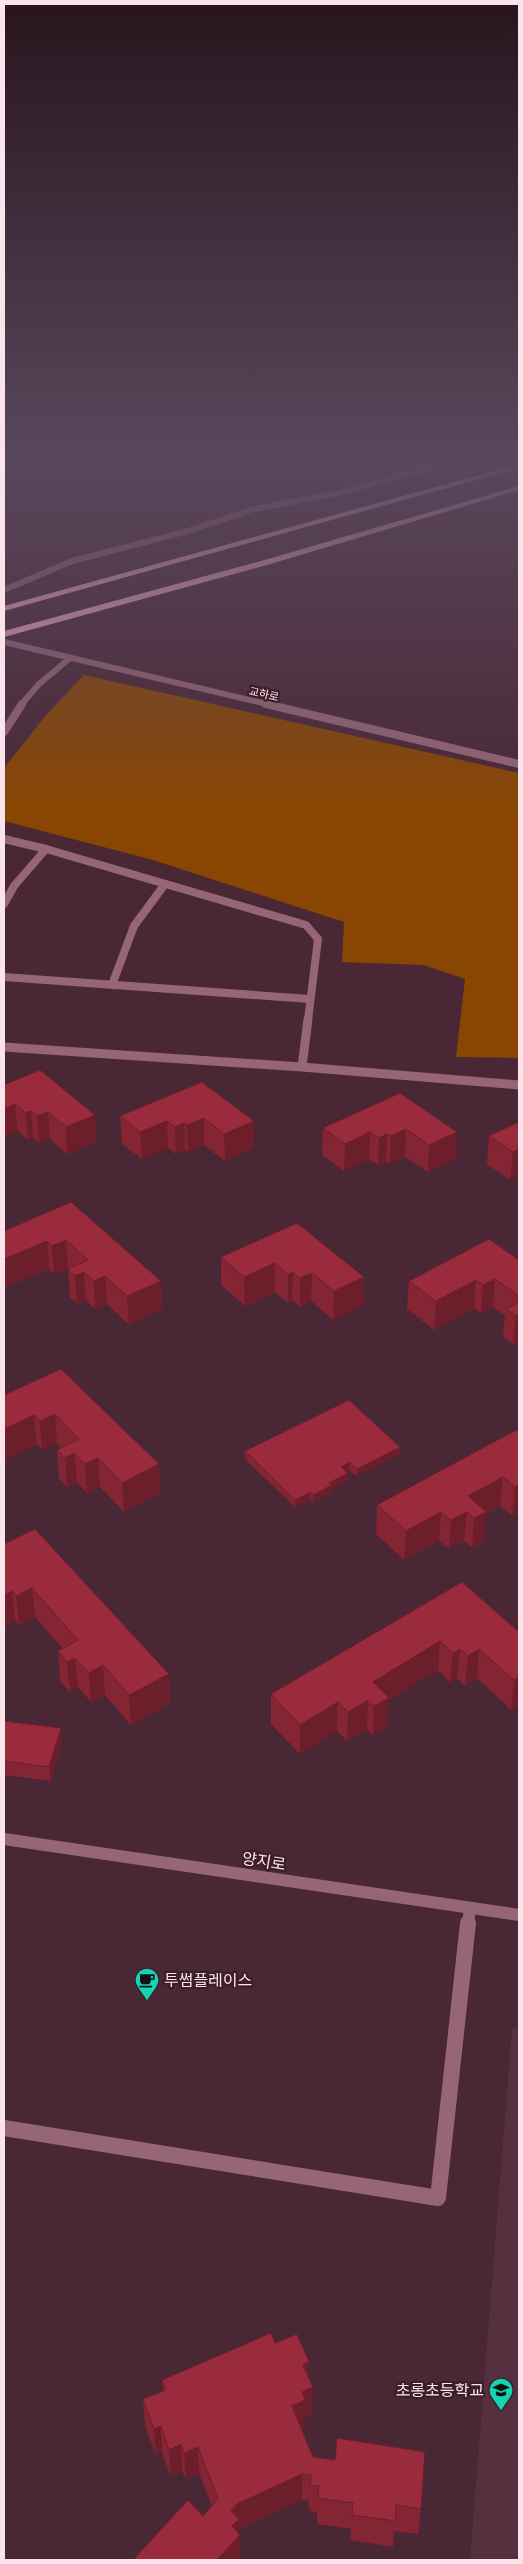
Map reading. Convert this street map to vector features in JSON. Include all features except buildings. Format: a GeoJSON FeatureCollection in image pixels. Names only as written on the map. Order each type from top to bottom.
{"type":"FeatureCollection","features":[{"type":"Feature","properties":{"kind":"highway"},"geometry":{"type":"LineString","coordinates":[[4,609],[127,576]]}},
{"type":"Feature","properties":{"kind":"highway"},"geometry":{"type":"LineString","coordinates":[[4,634],[217,576]]}},
{"type":"Feature","properties":{"kind":"street"},"geometry":{"type":"LineString","coordinates":[[4,590],[38,576]]}},
{"type":"Feature","properties":{"kind":"street","name":"교하로"},"geometry":{"type":"LineString","coordinates":[[4,642],[69,659],[519,764]]}},
{"type":"Feature","properties":{"kind":"street"},"geometry":{"type":"LineString","coordinates":[[4,732],[19,706],[36,684],[69,659]]}},
{"type":"Feature","properties":{"kind":"street"},"geometry":{"type":"LineString","coordinates":[[4,839],[46,849],[306,925],[318,939],[302,1067]]}},
{"type":"Feature","properties":{"kind":"street"},"geometry":{"type":"LineString","coordinates":[[4,904],[14,886],[46,849]]}},
{"type":"Feature","properties":{"kind":"street"},"geometry":{"type":"LineString","coordinates":[[112,985],[134,926],[165,884]]}},
{"type":"Feature","properties":{"kind":"street"},"geometry":{"type":"LineString","coordinates":[[4,977],[310,999]]}},
{"type":"Feature","properties":{"kind":"street"},"geometry":{"type":"LineString","coordinates":[[4,1047],[302,1067],[519,1085]]}},
{"type":"Feature","properties":{"kind":"street","name":"양지로"},"geometry":{"type":"LineString","coordinates":[[4,1839],[519,1915]]}},
{"type":"Feature","properties":{"kind":"street"},"geometry":{"type":"LineString","coordinates":[[4,2128],[438,2198],[470,1909]]}},
{"type":"Feature","properties":{"kind":"shaded area"},"geometry":{"type":"Polygon","coordinates":[[[84,675],[519,773],[519,1058],[456,1057],[465,979],[423,965],[342,962],[344,922],[153,860],[4,821],[4,768],[47,714],[84,675]]]}},
{"type":"Feature","properties":{"kind":"shaded area","name":"초롱초등학교"},"geometry":{"type":"Polygon","coordinates":[[[519,2025],[519,2560],[470,2560],[512,2029],[519,2025]]]}},
{"type":"Feature","properties":{"kind":"place","name":"투썸플레이스"},"geometry":{"type":"Point","coordinates":[147,2001]}},
{"type":"Feature","properties":{"kind":"place","name":"초롱초등학교"},"geometry":{"type":"Point","coordinates":[501,2411]}}]}
